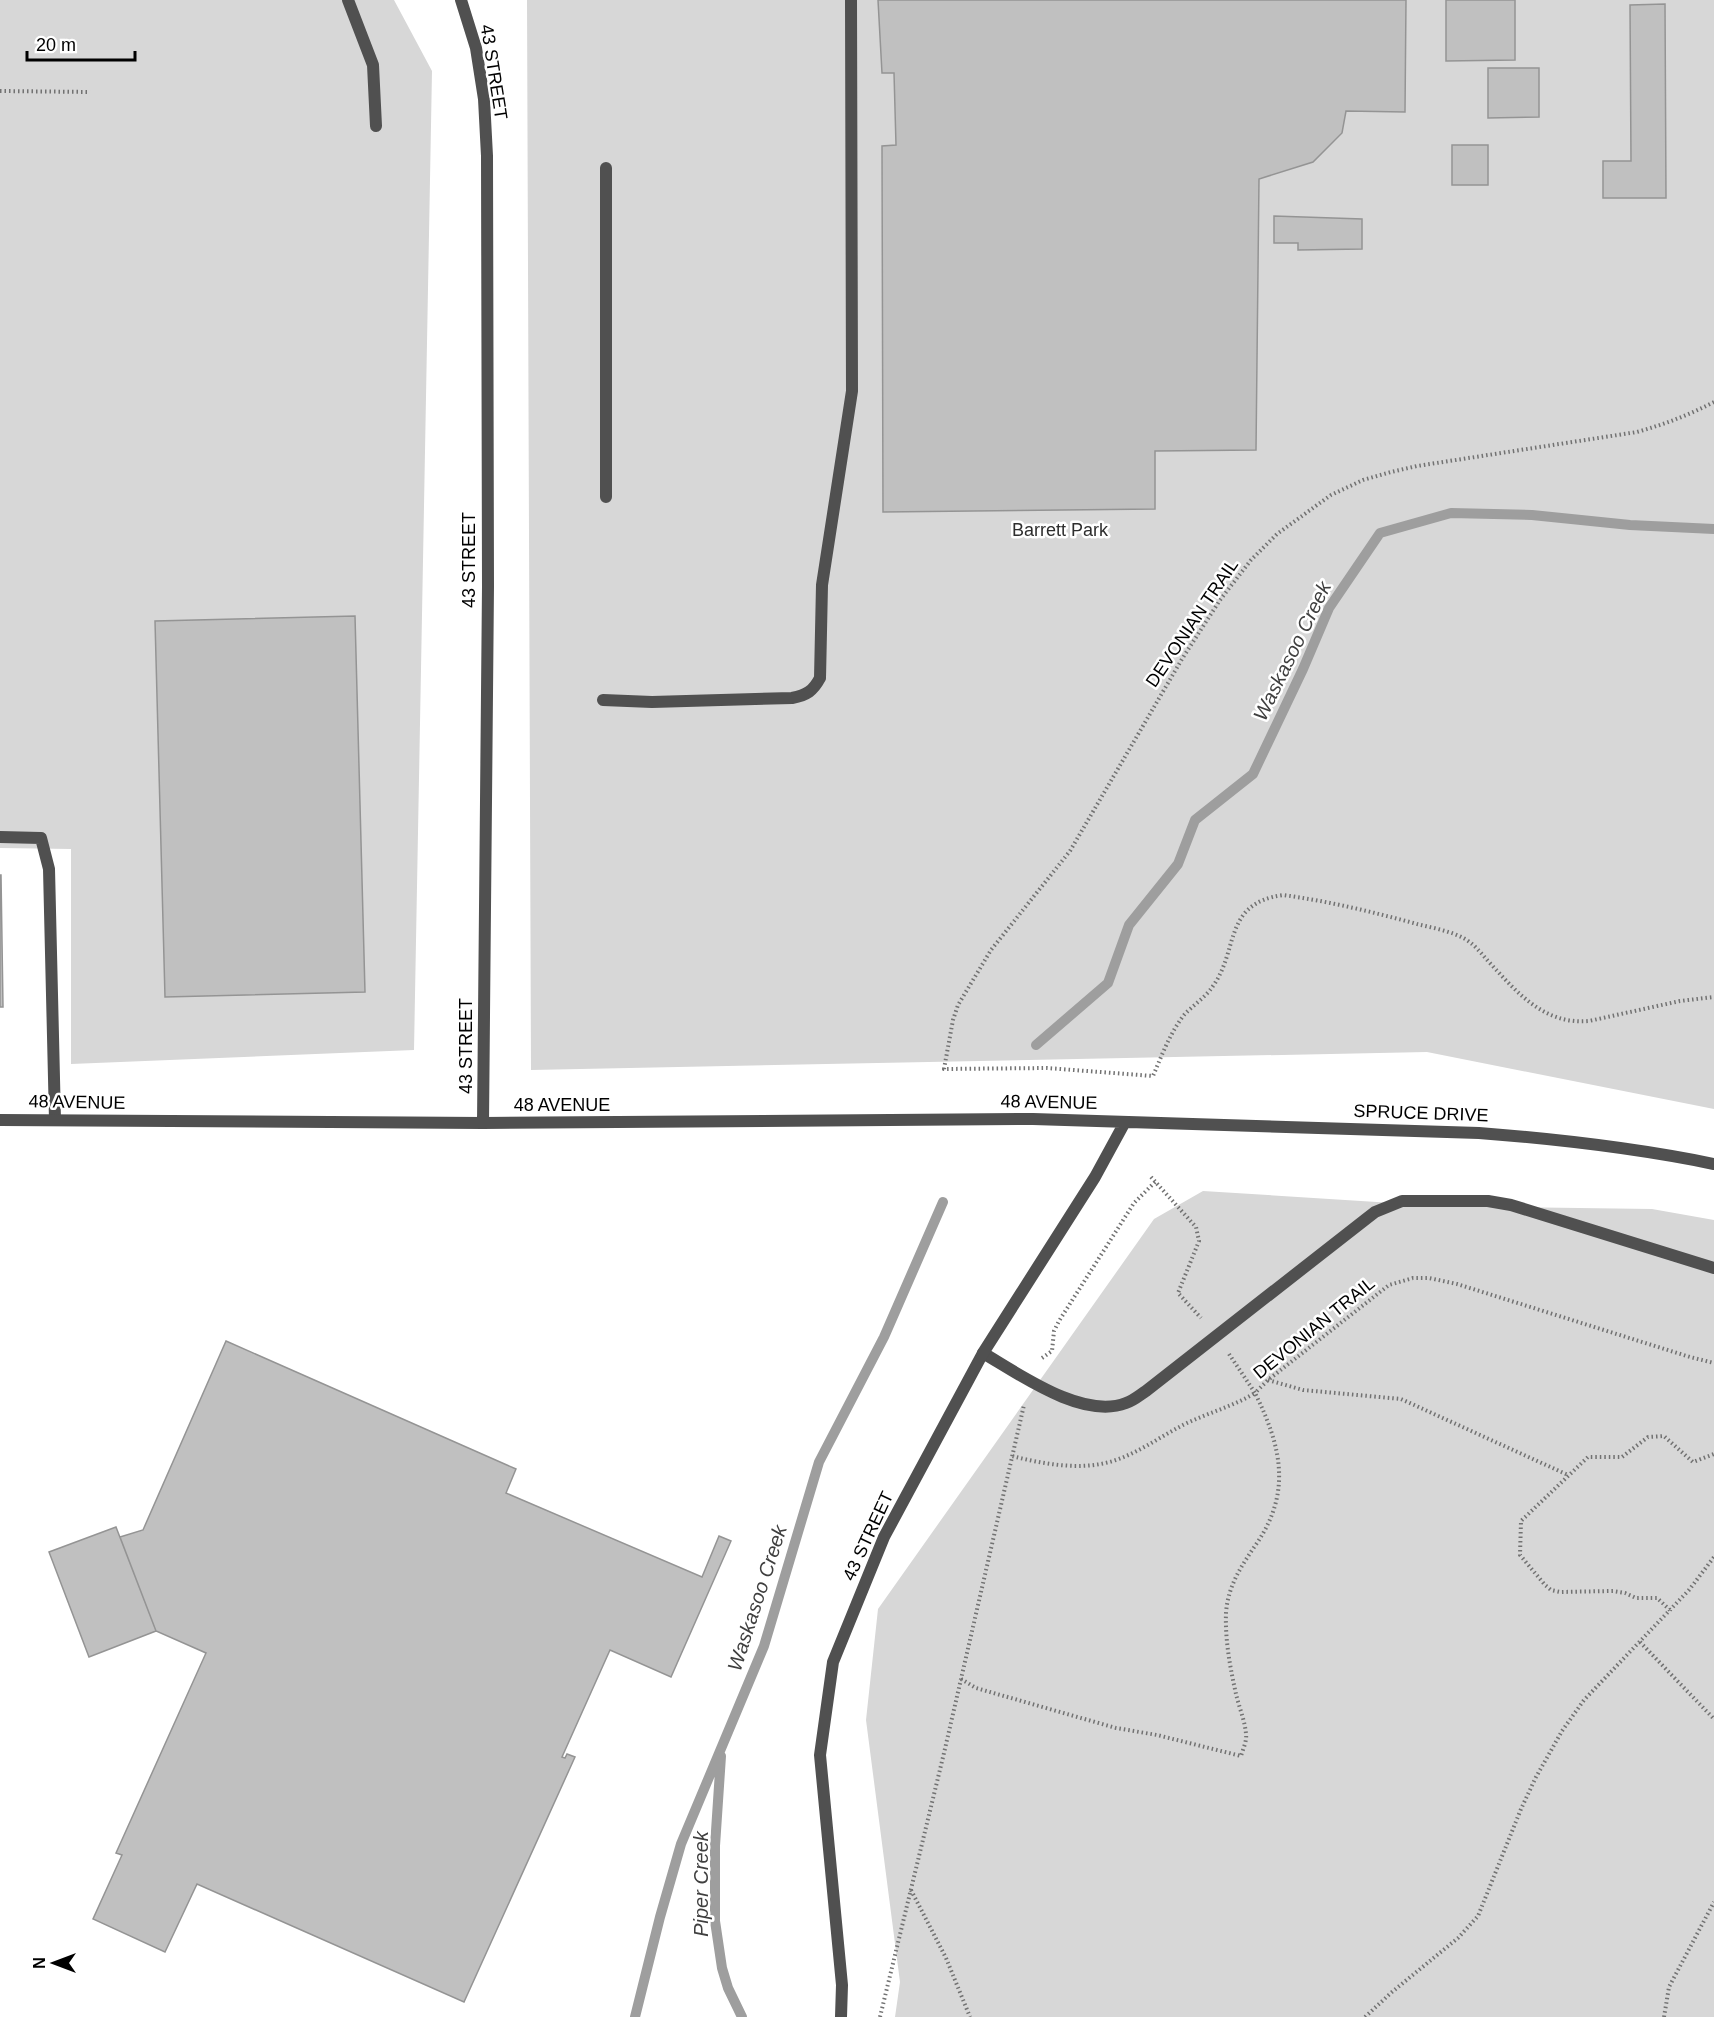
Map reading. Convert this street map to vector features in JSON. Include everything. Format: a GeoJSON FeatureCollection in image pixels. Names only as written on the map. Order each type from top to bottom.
{"type":"FeatureCollection","features":[{"type":"Feature","properties":{"kind":"street"},"geometry":{"type":"LineString","coordinates":[[348,0],[373,65],[376,126]]}},
{"type":"Feature","properties":{"kind":"street","name":"43 STREET"},"geometry":{"type":"LineString","coordinates":[[462,0],[477,58],[484,99],[487,156],[488,597],[483,1124]]}},
{"type":"Feature","properties":{"kind":"street"},"geometry":{"type":"LineString","coordinates":[[603,700],[652,702],[792,698],[806,695],[820,678],[822,585],[852,391],[851,0]]}},
{"type":"Feature","properties":{"kind":"street"},"geometry":{"type":"LineString","coordinates":[[606,168],[606,497]]}},
{"type":"Feature","properties":{"kind":"street"},"geometry":{"type":"LineString","coordinates":[[0,837],[41,838],[49,869],[55,1120]]}},
{"type":"Feature","properties":{"kind":"street","name":"48 AVENUE"},"geometry":{"type":"LineString","coordinates":[[0,1120],[483,1124],[944,1119],[1125,1122]]}},
{"type":"Feature","properties":{"kind":"street","name":"43 STREET"},"geometry":{"type":"LineString","coordinates":[[841,2017],[842,1985],[820,1755],[833,1662],[884,1537],[983,1353],[1095,1177],[1125,1122]]}},
{"type":"Feature","properties":{"kind":"street","name":"SPRUCE DRIVE"},"geometry":{"type":"LineString","coordinates":[[1125,1122],[1397,1129],[1511,1135],[1614,1147],[1714,1164]]}},
{"type":"Feature","properties":{"kind":"street"},"geometry":{"type":"LineString","coordinates":[[983,1353],[1032,1382],[1078,1402],[1117,1406],[1127,1403],[1146,1391],[1375,1212],[1402,1201],[1477,1201],[1511,1205],[1714,1268]]}},
{"type":"Feature","properties":{"kind":"path"},"geometry":{"type":"LineString","coordinates":[[0,91],[90,92]]}},
{"type":"Feature","properties":{"kind":"path","name":"DEVONIAN TRAIL"},"geometry":{"type":"LineString","coordinates":[[1714,402],[1674,421],[1637,432],[1418,466],[1363,480],[1331,495],[1277,534],[1251,560],[1220,600],[1182,659],[1070,851],[991,950],[958,1005],[944,1068],[1047,1068],[1153,1076],[1173,1030],[1186,1013],[1212,988],[1221,973],[1239,921],[1252,906],[1272,896],[1292,896],[1374,912],[1452,933],[1475,947],[1520,995],[1538,1009],[1559,1019],[1575,1022],[1589,1021],[1680,1001],[1714,997]]}},
{"type":"Feature","properties":{"kind":"path","name":"DEVONIAN TRAIL"},"geometry":{"type":"LineString","coordinates":[[1150,1177],[1196,1227],[1199,1242],[1178,1293],[1217,1336],[1255,1393],[1370,1298],[1389,1285],[1413,1278],[1430,1278],[1457,1284],[1690,1357],[1714,1362]]}},
{"type":"Feature","properties":{"kind":"path"},"geometry":{"type":"LineString","coordinates":[[880,2017],[1012,1456],[1032,1382],[1041,1359],[1052,1351],[1054,1331],[1059,1321],[1134,1203],[1155,1182]]}},
{"type":"Feature","properties":{"kind":"path"},"geometry":{"type":"LineString","coordinates":[[1268,1380],[1303,1390],[1401,1399],[1568,1475]]}},
{"type":"Feature","properties":{"kind":"path"},"geometry":{"type":"LineString","coordinates":[[961,1679],[976,1688],[1077,1717],[1241,1756],[1246,1734],[1226,1636],[1229,1593],[1233,1580],[1267,1528],[1279,1490],[1280,1464],[1277,1445],[1270,1422],[1255,1393],[1185,1424],[1111,1462],[1092,1465],[1054,1465],[1012,1456]]}},
{"type":"Feature","properties":{"kind":"path"},"geometry":{"type":"LineString","coordinates":[[1670,1610],[1657,1598],[1636,1598],[1625,1593],[1613,1592],[1551,1590],[1520,1555],[1521,1521],[1588,1457],[1622,1457],[1648,1437],[1664,1436],[1693,1462],[1714,1454]]}},
{"type":"Feature","properties":{"kind":"path"},"geometry":{"type":"LineString","coordinates":[[1365,2017],[1379,2002],[1458,1938],[1478,1916],[1525,1801],[1562,1731],[1584,1700],[1689,1590],[1713,1558]]}},
{"type":"Feature","properties":{"kind":"path"},"geometry":{"type":"LineString","coordinates":[[1640,1641],[1714,1719]]}},
{"type":"Feature","properties":{"kind":"path"},"geometry":{"type":"LineString","coordinates":[[911,1890],[946,1959],[970,2017]]}},
{"type":"Feature","properties":{"kind":"path"},"geometry":{"type":"LineString","coordinates":[[1664,2017],[1669,1986],[1714,1902]]}},
{"type":"Feature","properties":{"kind":"green space"},"geometry":{"type":"Polygon","coordinates":[[[0,0],[394,0],[432,71],[414,1050],[71,1064],[71,849],[0,848],[0,0]]]}},
{"type":"Feature","properties":{"kind":"green space","name":"Barrett Park"},"geometry":{"type":"Polygon","coordinates":[[[527,0],[1714,0],[1714,1109],[1427,1052],[531,1070],[527,0]]]}},
{"type":"Feature","properties":{"kind":"green space"},"geometry":{"type":"Polygon","coordinates":[[[1203,1191],[1440,1206],[1652,1209],[1714,1220],[1714,2017],[895,2017],[900,1982],[866,1720],[878,1609],[1154,1219],[1203,1191]]]}},
{"type":"Feature","properties":{"kind":"building"},"geometry":{"type":"Polygon","coordinates":[[[878,0],[1406,0],[1405,112],[1346,111],[1342,133],[1313,162],[1259,179],[1256,450],[1155,451],[1155,509],[883,512],[882,146],[896,145],[894,73],[882,73],[878,0]]]}},
{"type":"Feature","properties":{"kind":"building"},"geometry":{"type":"Polygon","coordinates":[[[1446,0],[1515,0],[1515,60],[1446,61],[1446,0]]]}},
{"type":"Feature","properties":{"kind":"building"},"geometry":{"type":"Polygon","coordinates":[[[1665,4],[1666,198],[1603,198],[1603,161],[1631,161],[1630,5],[1665,4]]]}},
{"type":"Feature","properties":{"kind":"building"},"geometry":{"type":"Polygon","coordinates":[[[1488,68],[1539,68],[1539,117],[1488,118],[1488,68]]]}},
{"type":"Feature","properties":{"kind":"building"},"geometry":{"type":"Polygon","coordinates":[[[1452,145],[1488,145],[1488,185],[1452,185],[1452,145]]]}},
{"type":"Feature","properties":{"kind":"building"},"geometry":{"type":"Polygon","coordinates":[[[1274,216],[1362,219],[1362,249],[1298,250],[1298,243],[1274,243],[1274,216]]]}},
{"type":"Feature","properties":{"kind":"building"},"geometry":{"type":"Polygon","coordinates":[[[355,616],[365,992],[165,997],[155,621],[355,616]]]}},
{"type":"Feature","properties":{"kind":"building"},"geometry":{"type":"Polygon","coordinates":[[[1,875],[3,1007],[0,1007],[1,875]]]}},
{"type":"Feature","properties":{"kind":"building"},"geometry":{"type":"Polygon","coordinates":[[[226,1341],[516,1469],[506,1493],[702,1577],[719,1536],[731,1541],[671,1677],[610,1650],[562,1757],[565,1758],[567,1754],[575,1757],[464,2002],[197,1884],[165,1952],[93,1919],[122,1855],[116,1853],[206,1653],[156,1631],[120,1537],[143,1530],[226,1341]]]}},
{"type":"Feature","properties":{"kind":"building"},"geometry":{"type":"Polygon","coordinates":[[[116,1527],[156,1631],[89,1657],[49,1552],[116,1527]]]}},
{"type":"Feature","properties":{"kind":"waterway","name":"Waskasoo Creek"},"geometry":{"type":"LineString","coordinates":[[1036,1045],[1108,983],[1129,925],[1178,864],[1195,820],[1253,774],[1329,608],[1380,533],[1451,513],[1532,515],[1630,525],[1714,529]]}},
{"type":"Feature","properties":{"kind":"waterway","name":"Waskasoo Creek"},"geometry":{"type":"LineString","coordinates":[[635,2017],[681,1844],[764,1646],[819,1462],[884,1337],[943,1202]]}},
{"type":"Feature","properties":{"kind":"waterway","name":"Piper Creek"},"geometry":{"type":"LineString","coordinates":[[721,1756],[715,1846],[715,1921],[722,1968],[728,1988],[742,2017]]}}]}
